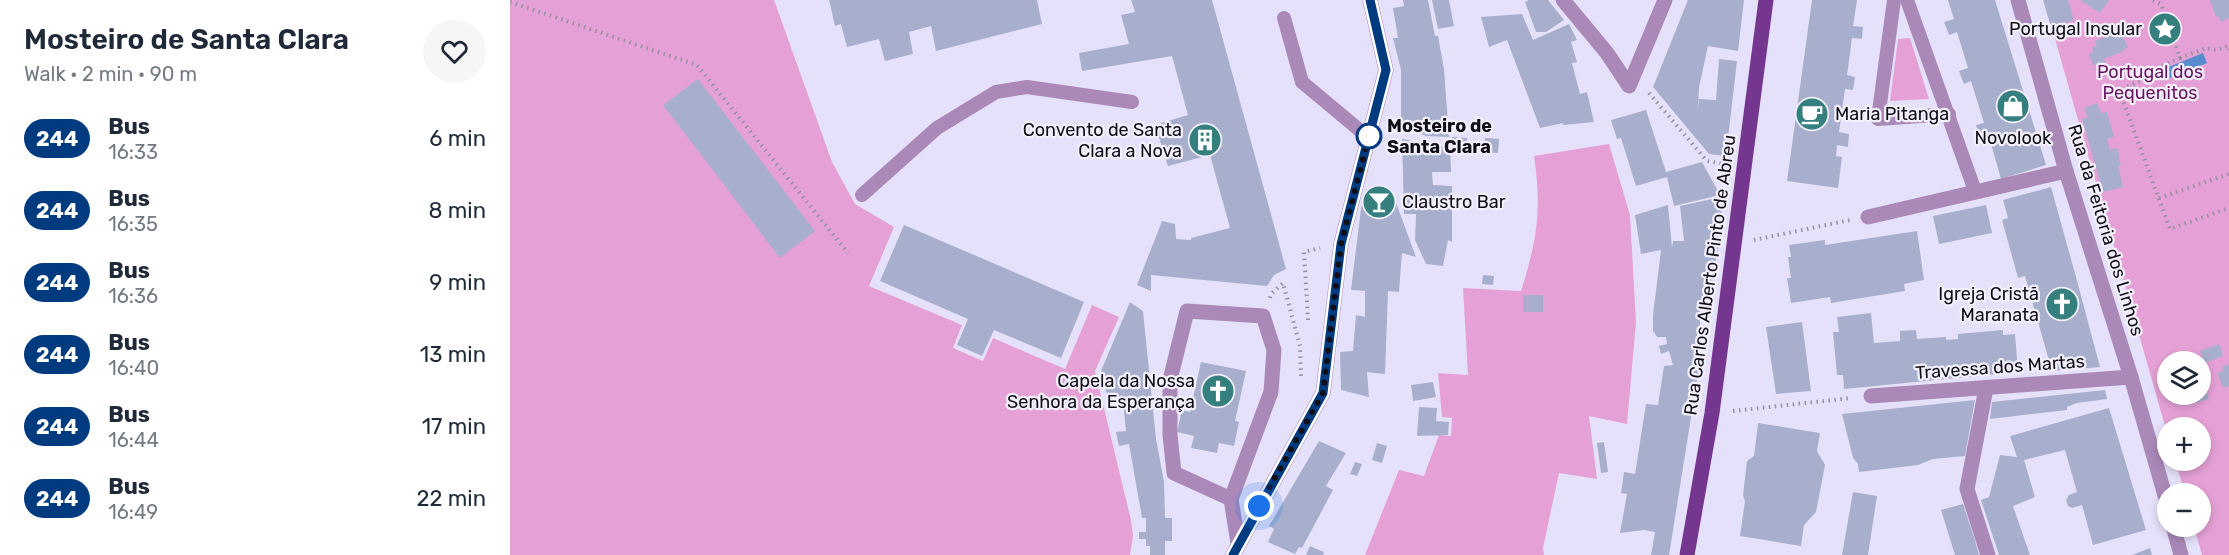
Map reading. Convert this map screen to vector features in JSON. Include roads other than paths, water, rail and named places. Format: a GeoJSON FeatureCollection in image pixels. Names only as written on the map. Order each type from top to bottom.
{"type":"FeatureCollection","features":[{"type":"Feature","properties":{"kind":"main road","name":"Rua Carlos Alberto Pinto de Abreu"},"geometry":{"type":"LineString","coordinates":[[1687,555],[1713,402],[1766,0]]}},
{"type":"Feature","properties":{"kind":"street"},"geometry":{"type":"LineString","coordinates":[[1235,549],[1323,393],[1341,244],[1386,70],[1370,0]]}},
{"type":"Feature","properties":{"kind":"street"},"geometry":{"type":"LineString","coordinates":[[1563,0],[1607,53],[1629,86],[1665,0]]}},
{"type":"Feature","properties":{"kind":"street","name":"Rua da Feitoria dos Linhos"},"geometry":{"type":"LineString","coordinates":[[2018,0],[2066,171],[2131,377],[2161,483]]}},
{"type":"Feature","properties":{"kind":"street"},"geometry":{"type":"LineString","coordinates":[[1868,217],[2066,171]]}},
{"type":"Feature","properties":{"kind":"street"},"geometry":{"type":"LineString","coordinates":[[1231,499],[1174,473],[1170,435],[1170,380],[1187,311],[1263,316],[1274,350],[1271,392],[1231,499],[1235,549]]}},
{"type":"Feature","properties":{"kind":"street","name":"Travessa dos Martas"},"geometry":{"type":"LineString","coordinates":[[1871,396],[2131,377]]}},
{"type":"Feature","properties":{"kind":"street"},"geometry":{"type":"LineString","coordinates":[[1986,388],[1967,489],[1988,555]]}},
{"type":"Feature","properties":{"kind":"street"},"geometry":{"type":"LineString","coordinates":[[2176,537],[2181,555]]}},
{"type":"Feature","properties":{"kind":"lane"},"geometry":{"type":"LineString","coordinates":[[1894,0],[1878,118],[1949,114]]}},
{"type":"Feature","properties":{"kind":"lane"},"geometry":{"type":"LineString","coordinates":[[1907,0],[1975,191]]}},
{"type":"Feature","properties":{"kind":"lane"},"geometry":{"type":"LineString","coordinates":[[1284,18],[1302,82],[1369,138]]}},
{"type":"Feature","properties":{"kind":"lane"},"geometry":{"type":"LineString","coordinates":[[862,195],[937,128],[996,92],[1027,87],[1132,102]]}},
{"type":"Feature","properties":{"kind":"water"},"geometry":{"type":"Polygon","coordinates":[[[2203,53],[2207,63],[2165,80],[2161,70],[2203,53]]]}},
{"type":"Feature","properties":{"kind":"place","name":"Portugal Insular"},"geometry":{"type":"Point","coordinates":[2165,29]}},
{"type":"Feature","properties":{"kind":"place","name":"Novolook"},"geometry":{"type":"Point","coordinates":[2013,106]}},
{"type":"Feature","properties":{"kind":"place","name":"Maria Pitanga"},"geometry":{"type":"Point","coordinates":[1812,114]}},
{"type":"Feature","properties":{"kind":"place","name":"Mosteiro de Santa Clara"},"geometry":{"type":"Point","coordinates":[1369,136]}},
{"type":"Feature","properties":{"kind":"place","name":"Convento de Santa Clara a Nova"},"geometry":{"type":"Point","coordinates":[1205,140]}},
{"type":"Feature","properties":{"kind":"place","name":"Claustro Bar"},"geometry":{"type":"Point","coordinates":[1379,202]}},
{"type":"Feature","properties":{"kind":"place","name":"Igreja Cristã Maranata"},"geometry":{"type":"Point","coordinates":[2062,304]}},
{"type":"Feature","properties":{"kind":"place","name":"Capela da Nossa Senhora da Esperança"},"geometry":{"type":"Point","coordinates":[1218,391]}},
{"type":"Feature","properties":{"kind":"park label","name":"Portugal dos Pequenitos"},"geometry":{"type":"Point","coordinates":[2150,82]}}]}
